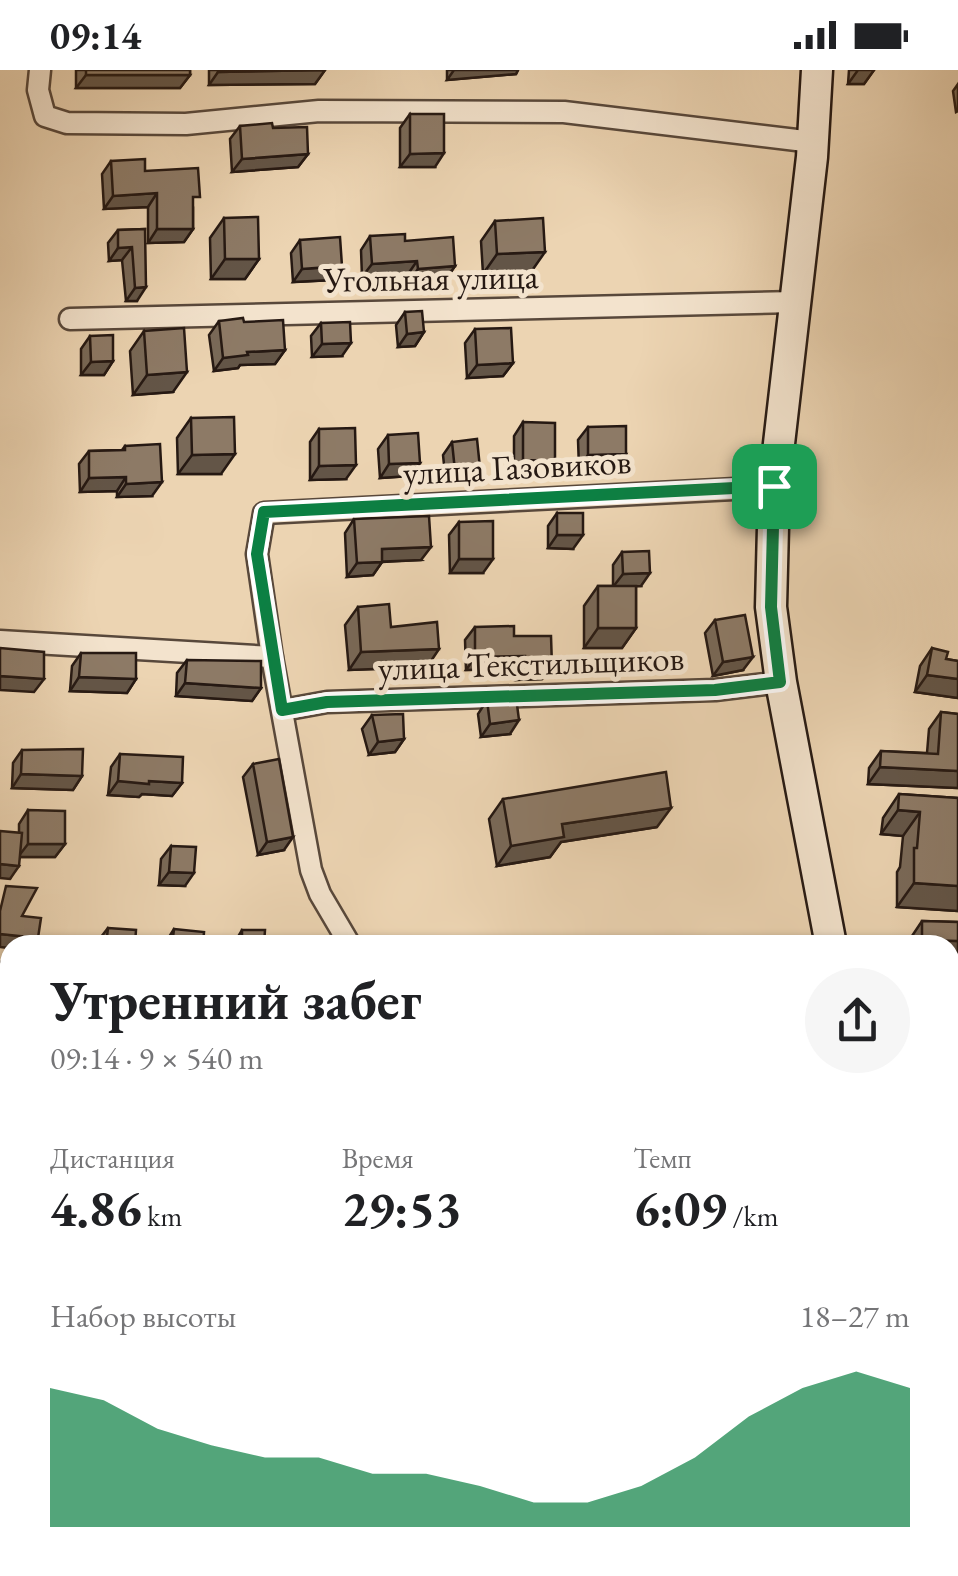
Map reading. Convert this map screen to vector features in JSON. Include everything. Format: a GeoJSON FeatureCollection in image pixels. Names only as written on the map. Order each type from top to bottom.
{"type":"FeatureCollection","features":[{"type":"Feature","properties":{"kind":"street"},"geometry":{"type":"LineString","coordinates":[[40,70],[38,90],[45,116],[67,123],[186,124],[319,111],[564,112],[813,142]]}},
{"type":"Feature","properties":{"kind":"street"},"geometry":{"type":"LineString","coordinates":[[818,70],[774,486],[771,607],[780,682],[829,935]]}},
{"type":"Feature","properties":{"kind":"street","name":"Угольная улица"},"geometry":{"type":"LineString","coordinates":[[70,319],[794,302]]}},
{"type":"Feature","properties":{"kind":"street","name":"улица Газовиков"},"geometry":{"type":"LineString","coordinates":[[272,657],[257,554],[264,512],[774,486]]}},
{"type":"Feature","properties":{"kind":"street"},"geometry":{"type":"LineString","coordinates":[[0,641],[272,657],[311,870],[344,935]]}},
{"type":"Feature","properties":{"kind":"street","name":"улица Текстильщиков"},"geometry":{"type":"LineString","coordinates":[[282,710],[327,702],[715,690],[780,682]]}},
{"type":"Feature","properties":{"kind":"building"},"geometry":{"type":"Polygon","coordinates":[[[86,70],[190,70],[190,75],[86,75],[86,70]]]}},
{"type":"Feature","properties":{"kind":"building"},"geometry":{"type":"Polygon","coordinates":[[[218,70],[325,70],[218,72],[218,70]]]}},
{"type":"Feature","properties":{"kind":"building"},"geometry":{"type":"Polygon","coordinates":[[[410,114],[444,114],[444,153],[410,154],[410,114]]]}},
{"type":"Feature","properties":{"kind":"building"},"geometry":{"type":"Polygon","coordinates":[[[272,123],[273,128],[307,127],[308,154],[242,159],[240,126],[272,123]]]}},
{"type":"Feature","properties":{"kind":"building"},"geometry":{"type":"Polygon","coordinates":[[[145,159],[145,171],[198,168],[200,197],[193,197],[193,229],[157,229],[157,193],[113,196],[111,161],[145,159]]]}},
{"type":"Feature","properties":{"kind":"building"},"geometry":{"type":"Polygon","coordinates":[[[258,217],[259,259],[225,259],[224,218],[258,217]]]}},
{"type":"Feature","properties":{"kind":"building"},"geometry":{"type":"Polygon","coordinates":[[[543,218],[545,252],[497,254],[495,221],[543,218]]]}},
{"type":"Feature","properties":{"kind":"building"},"geometry":{"type":"Polygon","coordinates":[[[145,229],[146,287],[135,288],[132,247],[118,248],[118,230],[145,229]]]}},
{"type":"Feature","properties":{"kind":"building"},"geometry":{"type":"Polygon","coordinates":[[[405,234],[405,241],[453,237],[455,266],[418,269],[417,261],[372,264],[370,236],[405,234]]]}},
{"type":"Feature","properties":{"kind":"building"},"geometry":{"type":"Polygon","coordinates":[[[340,237],[342,266],[302,269],[300,240],[340,237]]]}},
{"type":"Feature","properties":{"kind":"building"},"geometry":{"type":"Polygon","coordinates":[[[422,311],[424,332],[407,334],[405,312],[422,311]]]}},
{"type":"Feature","properties":{"kind":"building"},"geometry":{"type":"Polygon","coordinates":[[[243,318],[244,322],[283,320],[285,350],[223,358],[219,321],[243,318]]]}},
{"type":"Feature","properties":{"kind":"building"},"geometry":{"type":"Polygon","coordinates":[[[350,322],[351,343],[322,344],[321,323],[350,322]]]}},
{"type":"Feature","properties":{"kind":"building"},"geometry":{"type":"Polygon","coordinates":[[[184,328],[187,372],[147,375],[144,331],[184,328]]]}},
{"type":"Feature","properties":{"kind":"building"},"geometry":{"type":"Polygon","coordinates":[[[511,328],[513,363],[477,365],[475,329],[511,328]]]}},
{"type":"Feature","properties":{"kind":"building"},"geometry":{"type":"Polygon","coordinates":[[[113,335],[113,361],[91,362],[90,336],[113,335]]]}},
{"type":"Feature","properties":{"kind":"building"},"geometry":{"type":"Polygon","coordinates":[[[234,417],[235,454],[192,455],[191,418],[234,417]]]}},
{"type":"Feature","properties":{"kind":"building"},"geometry":{"type":"Polygon","coordinates":[[[523,422],[555,423],[555,461],[523,460],[523,422]]]}},
{"type":"Feature","properties":{"kind":"building"},"geometry":{"type":"Polygon","coordinates":[[[626,426],[626,454],[588,455],[588,427],[626,426]]]}},
{"type":"Feature","properties":{"kind":"building"},"geometry":{"type":"Polygon","coordinates":[[[355,428],[356,465],[319,466],[319,429],[355,428]]]}},
{"type":"Feature","properties":{"kind":"building"},"geometry":{"type":"Polygon","coordinates":[[[418,433],[420,463],[389,464],[388,435],[418,433]]]}},
{"type":"Feature","properties":{"kind":"building"},"geometry":{"type":"Polygon","coordinates":[[[477,439],[480,468],[455,471],[452,442],[477,439]]]}},
{"type":"Feature","properties":{"kind":"building"},"geometry":{"type":"Polygon","coordinates":[[[160,444],[162,482],[126,484],[126,477],[89,478],[89,451],[160,444]]]}},
{"type":"Feature","properties":{"kind":"building"},"geometry":{"type":"Polygon","coordinates":[[[557,513],[583,513],[583,535],[557,535],[557,513]]]}},
{"type":"Feature","properties":{"kind":"building"},"geometry":{"type":"Polygon","coordinates":[[[429,516],[431,547],[382,549],[382,562],[357,563],[354,519],[429,516]]]}},
{"type":"Feature","properties":{"kind":"building"},"geometry":{"type":"Polygon","coordinates":[[[493,521],[493,559],[459,559],[459,522],[493,521]]]}},
{"type":"Feature","properties":{"kind":"building"},"geometry":{"type":"Polygon","coordinates":[[[649,551],[650,573],[623,574],[622,552],[649,551]]]}},
{"type":"Feature","properties":{"kind":"building"},"geometry":{"type":"Polygon","coordinates":[[[598,586],[636,586],[636,628],[598,628],[598,586]]]}},
{"type":"Feature","properties":{"kind":"building"},"geometry":{"type":"Polygon","coordinates":[[[389,604],[391,627],[437,622],[439,649],[361,652],[358,607],[389,604]]]}},
{"type":"Feature","properties":{"kind":"building"},"geometry":{"type":"Polygon","coordinates":[[[745,615],[753,657],[723,662],[715,620],[745,615]]]}},
{"type":"Feature","properties":{"kind":"building"},"geometry":{"type":"Polygon","coordinates":[[[514,626],[514,636],[551,636],[552,666],[525,666],[525,656],[475,657],[475,627],[514,626]]]}},
{"type":"Feature","properties":{"kind":"building"},"geometry":{"type":"Polygon","coordinates":[[[0,648],[44,652],[44,679],[0,676],[0,648]]]}},
{"type":"Feature","properties":{"kind":"building"},"geometry":{"type":"Polygon","coordinates":[[[932,648],[948,652],[946,659],[958,661],[958,679],[927,675],[932,648]]]}},
{"type":"Feature","properties":{"kind":"building"},"geometry":{"type":"Polygon","coordinates":[[[81,653],[136,653],[136,679],[79,677],[81,653]]]}},
{"type":"Feature","properties":{"kind":"building"},"geometry":{"type":"Polygon","coordinates":[[[187,660],[261,661],[261,688],[185,683],[187,660]]]}},
{"type":"Feature","properties":{"kind":"building"},"geometry":{"type":"Polygon","coordinates":[[[516,697],[519,720],[490,724],[487,700],[516,697]]]}},
{"type":"Feature","properties":{"kind":"building"},"geometry":{"type":"Polygon","coordinates":[[[941,712],[958,714],[958,771],[880,767],[881,751],[938,754],[941,712]]]}},
{"type":"Feature","properties":{"kind":"building"},"geometry":{"type":"Polygon","coordinates":[[[403,714],[404,739],[378,742],[372,715],[403,714]]]}},
{"type":"Feature","properties":{"kind":"building"},"geometry":{"type":"Polygon","coordinates":[[[83,749],[82,776],[21,774],[22,750],[83,749]]]}},
{"type":"Feature","properties":{"kind":"building"},"geometry":{"type":"Polygon","coordinates":[[[120,754],[183,757],[182,783],[118,781],[120,754]]]}},
{"type":"Feature","properties":{"kind":"building"},"geometry":{"type":"Polygon","coordinates":[[[279,759],[293,837],[267,842],[253,764],[279,759]]]}},
{"type":"Feature","properties":{"kind":"building"},"geometry":{"type":"Polygon","coordinates":[[[666,772],[671,808],[562,824],[564,837],[511,846],[503,799],[666,772]]]}},
{"type":"Feature","properties":{"kind":"building"},"geometry":{"type":"Polygon","coordinates":[[[899,794],[958,798],[958,886],[914,883],[920,812],[898,810],[899,794]]]}},
{"type":"Feature","properties":{"kind":"building"},"geometry":{"type":"Polygon","coordinates":[[[28,810],[65,811],[65,844],[28,844],[28,810]]]}},
{"type":"Feature","properties":{"kind":"building"},"geometry":{"type":"Polygon","coordinates":[[[0,831],[22,833],[19,866],[0,864],[0,831]]]}},
{"type":"Feature","properties":{"kind":"building"},"geometry":{"type":"Polygon","coordinates":[[[171,846],[196,847],[194,873],[169,872],[171,846]]]}},
{"type":"Feature","properties":{"kind":"building"},"geometry":{"type":"Polygon","coordinates":[[[6,886],[37,888],[22,916],[41,918],[38,935],[0,934],[6,886]]]}},
{"type":"Feature","properties":{"kind":"building"},"geometry":{"type":"Polygon","coordinates":[[[922,921],[958,922],[958,935],[922,935],[922,921]]]}},
{"type":"Feature","properties":{"kind":"building"},"geometry":{"type":"Polygon","coordinates":[[[108,928],[136,930],[136,935],[107,935],[108,928]]]}},
{"type":"Feature","properties":{"kind":"building"},"geometry":{"type":"Polygon","coordinates":[[[174,929],[204,932],[204,935],[173,935],[174,929]]]}},
{"type":"Feature","properties":{"kind":"building"},"geometry":{"type":"Polygon","coordinates":[[[242,930],[265,930],[265,935],[242,935],[242,930]]]}},
{"type":"Feature","properties":{"kind":"route"},"geometry":{"type":"LineString","coordinates":[[774,486],[771,607],[780,682],[715,690],[327,702],[282,710],[257,554],[264,512],[774,486]]}}]}
